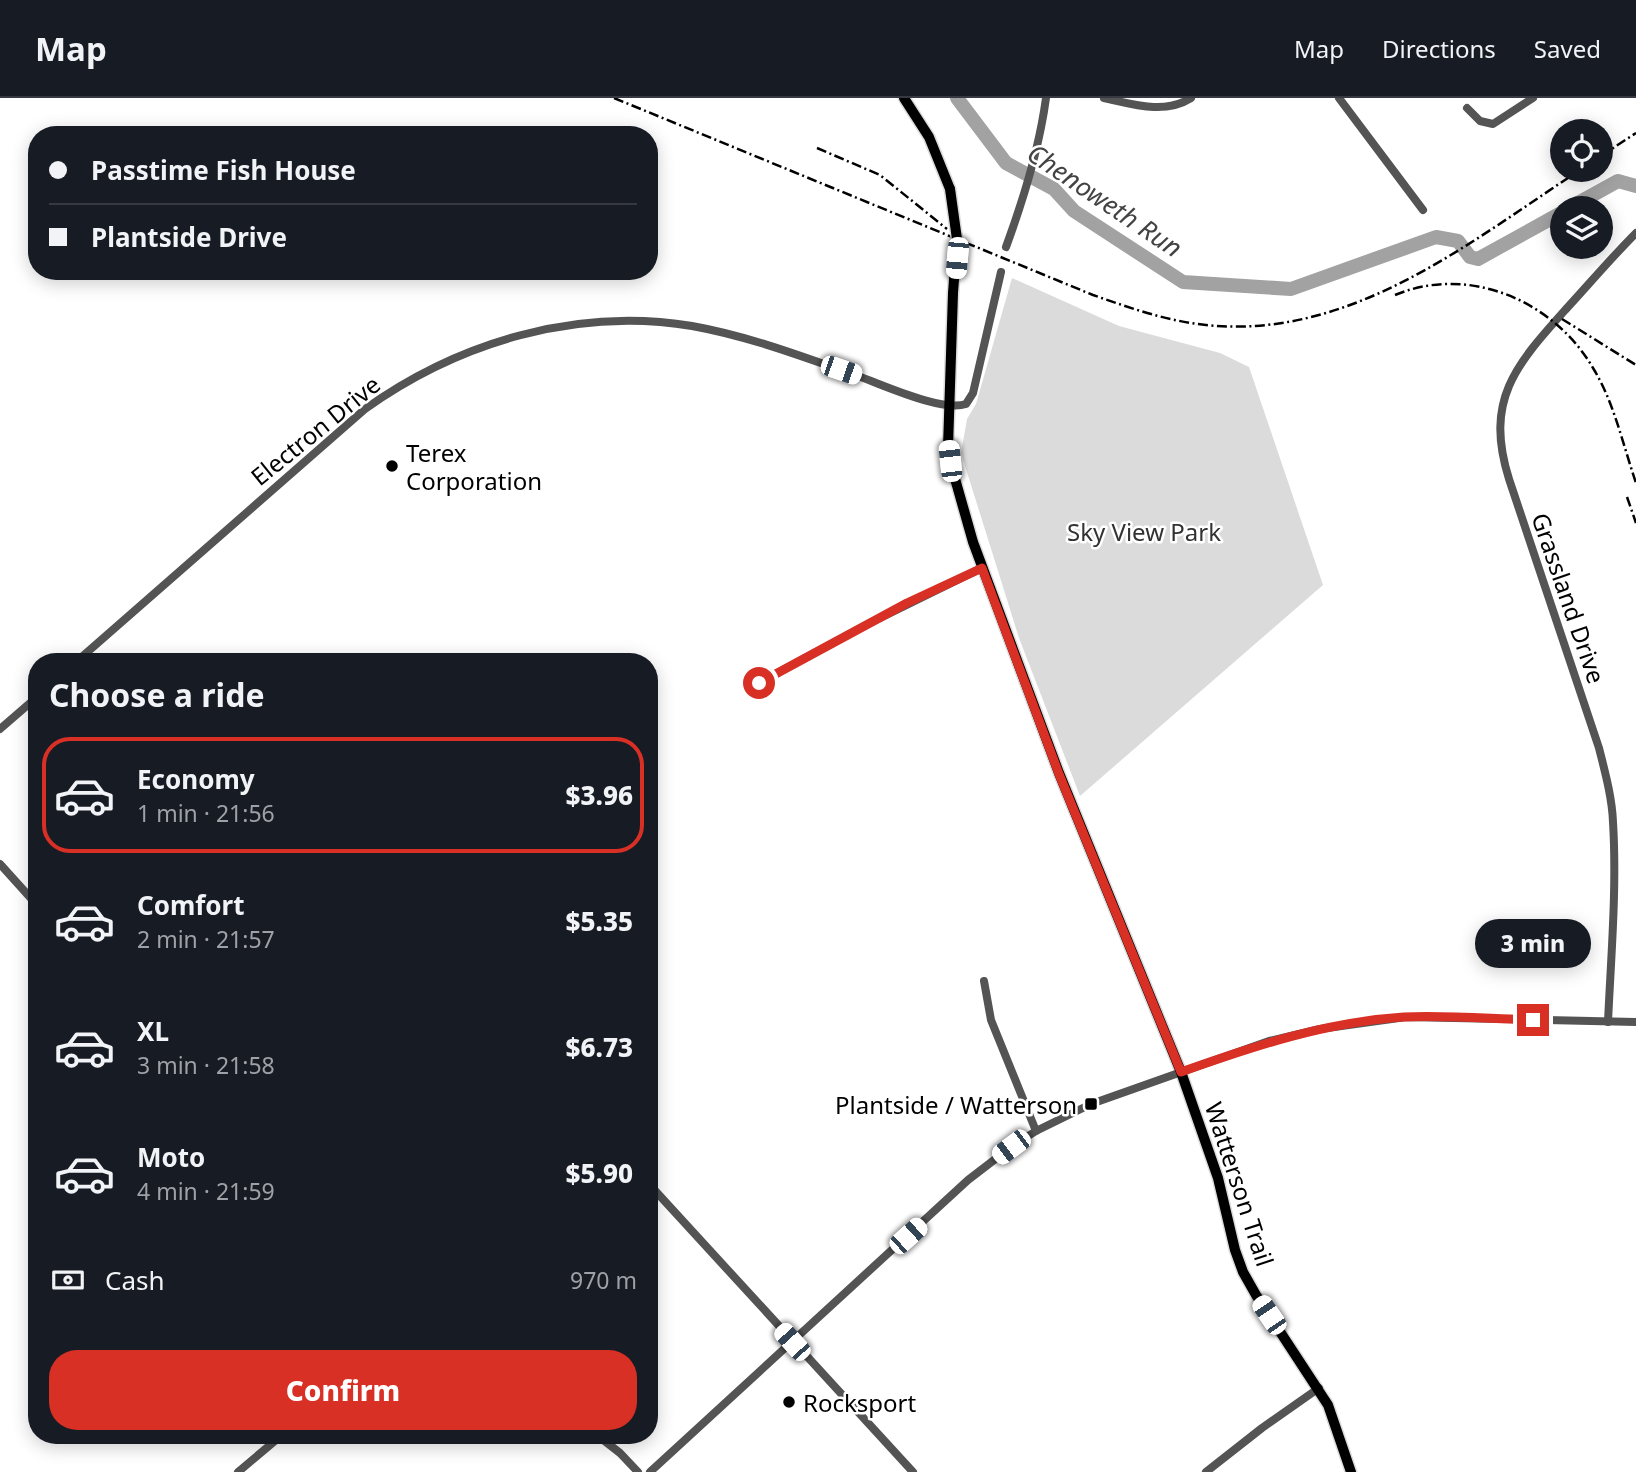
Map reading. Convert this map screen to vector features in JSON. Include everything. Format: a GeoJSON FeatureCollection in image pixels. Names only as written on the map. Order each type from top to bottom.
{"type":"FeatureCollection","features":[{"type":"Feature","properties":{"kind":"main road","name":"Watterson Trail"},"geometry":{"type":"LineString","coordinates":[[904,98],[929,137],[950,189],[957,239],[948,406],[950,461],[982,568],[1059,774],[1181,1072],[1218,1178],[1235,1250],[1256,1295],[1319,1388],[1336,1425],[1351,1472]]}},
{"type":"Feature","properties":{"kind":"street"},"geometry":{"type":"LineString","coordinates":[[1006,247],[1027,187],[1046,98]]}},
{"type":"Feature","properties":{"kind":"street"},"geometry":{"type":"LineString","coordinates":[[1104,98],[1161,107],[1173,106],[1191,98]]}},
{"type":"Feature","properties":{"kind":"street"},"geometry":{"type":"LineString","coordinates":[[1339,98],[1423,210]]}},
{"type":"Feature","properties":{"kind":"street"},"geometry":{"type":"LineString","coordinates":[[1466,108],[1483,122],[1493,124],[1533,98]]}},
{"type":"Feature","properties":{"kind":"street","name":"Grassland Drive"},"geometry":{"type":"LineString","coordinates":[[1608,1022],[1614,852],[1607,781],[1599,748],[1509,480],[1499,437],[1503,401],[1517,366],[1636,233]]}},
{"type":"Feature","properties":{"kind":"street"},"geometry":{"type":"LineString","coordinates":[[948,406],[966,404],[973,393],[1001,272]]}},
{"type":"Feature","properties":{"kind":"street","name":"Electron Drive"},"geometry":{"type":"LineString","coordinates":[[86,653],[365,409],[431,368],[506,339],[554,327],[593,323],[660,322],[691,326],[768,345],[928,402],[948,406]]}},
{"type":"Feature","properties":{"kind":"street"},"geometry":{"type":"LineString","coordinates":[[759,683],[907,603],[982,568]]}},
{"type":"Feature","properties":{"kind":"street"},"geometry":{"type":"LineString","coordinates":[[0,729],[28,704]]}},
{"type":"Feature","properties":{"kind":"street"},"geometry":{"type":"LineString","coordinates":[[0,864],[28,895]]}},
{"type":"Feature","properties":{"kind":"street"},"geometry":{"type":"LineString","coordinates":[[984,981],[991,1020],[1036,1131]]}},
{"type":"Feature","properties":{"kind":"street"},"geometry":{"type":"LineString","coordinates":[[650,1472],[968,1180],[1036,1131],[1091,1104],[1292,1035],[1379,1020],[1428,1017],[1636,1022]]}},
{"type":"Feature","properties":{"kind":"street"},"geometry":{"type":"LineString","coordinates":[[658,1194],[913,1472]]}},
{"type":"Feature","properties":{"kind":"street"},"geometry":{"type":"LineString","coordinates":[[1206,1472],[1319,1388]]}},
{"type":"Feature","properties":{"kind":"street"},"geometry":{"type":"LineString","coordinates":[[238,1472],[271,1444]]}},
{"type":"Feature","properties":{"kind":"street"},"geometry":{"type":"LineString","coordinates":[[608,1444],[638,1472]]}},
{"type":"Feature","properties":{"kind":"green space","name":"Sky View Park"},"geometry":{"type":"Polygon","coordinates":[[[1012,278],[1119,326],[1220,353],[1249,367],[1323,585],[1080,796],[1019,638],[961,453],[967,419],[976,404],[1012,278]]]}},
{"type":"Feature","properties":{"kind":"waterway","name":"Chenoweth Run"},"geometry":{"type":"LineString","coordinates":[[957,98],[1006,163],[1054,189],[1074,211],[1183,282],[1291,289],[1436,237],[1458,241],[1470,257],[1478,259],[1550,219]]}},
{"type":"Feature","properties":{"kind":"waterway","name":"Chenoweth Run"},"geometry":{"type":"LineString","coordinates":[[1591,196],[1618,181],[1636,186]]}},
{"type":"Feature","properties":{"kind":"railway"},"geometry":{"type":"LineString","coordinates":[[614,98],[1093,295],[1163,317],[1206,325],[1259,326],[1309,318],[1358,302],[1405,281],[1450,256],[1562,182]]}},
{"type":"Feature","properties":{"kind":"railway"},"geometry":{"type":"LineString","coordinates":[[1613,148],[1636,133]]}},
{"type":"Feature","properties":{"kind":"railway"},"geometry":{"type":"LineString","coordinates":[[817,148],[880,175],[947,229]]}},
{"type":"Feature","properties":{"kind":"railway"},"geometry":{"type":"LineString","coordinates":[[1395,295],[1423,286],[1452,284],[1480,287],[1533,307],[1556,324],[1576,344],[1600,381],[1636,483]]}},
{"type":"Feature","properties":{"kind":"railway"},"geometry":{"type":"LineString","coordinates":[[1562,319],[1636,365]]}},
{"type":"Feature","properties":{"kind":"railway"},"geometry":{"type":"LineString","coordinates":[[1627,497],[1636,523]]}},
{"type":"Feature","properties":{"kind":"place","name":"Terex Corporation"},"geometry":{"type":"Point","coordinates":[392,466]}},
{"type":"Feature","properties":{"kind":"place","name":"Plantside / Watterson"},"geometry":{"type":"Point","coordinates":[1091,1104]}},
{"type":"Feature","properties":{"kind":"place","name":"Rocksport"},"geometry":{"type":"Point","coordinates":[789,1402]}},
{"type":"Feature","properties":{"kind":"route"},"geometry":{"type":"LineString","coordinates":[[759,683],[907,603],[982,568],[1059,774],[1149,987],[1181,1072],[1269,1041],[1375,1020],[1406,1017],[1533,1020]]}}]}
